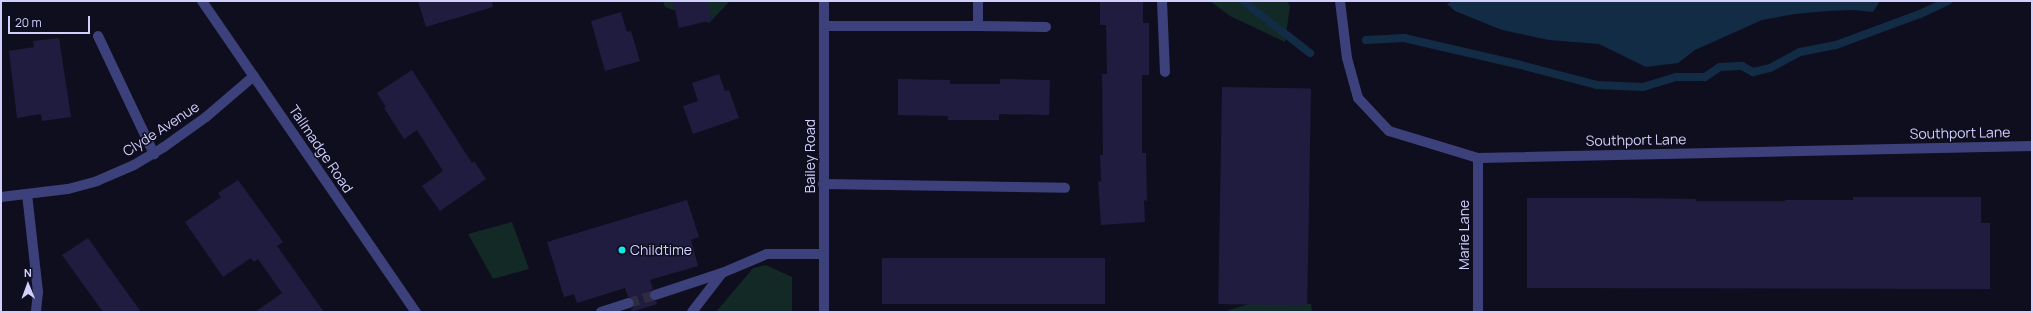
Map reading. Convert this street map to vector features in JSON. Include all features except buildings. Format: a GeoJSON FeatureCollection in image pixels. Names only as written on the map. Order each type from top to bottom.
{"type":"FeatureCollection","features":[{"type":"Feature","properties":{"kind":"street","name":"Tallmadge Road"},"geometry":{"type":"LineString","coordinates":[[202,1],[416,312]]}},
{"type":"Feature","properties":{"kind":"street","name":"Bailey Road"},"geometry":{"type":"LineString","coordinates":[[824,1],[824,312]]}},
{"type":"Feature","properties":{"kind":"street"},"geometry":{"type":"LineString","coordinates":[[978,1],[978,26]]}},
{"type":"Feature","properties":{"kind":"street"},"geometry":{"type":"LineString","coordinates":[[1162,1],[1165,72]]}},
{"type":"Feature","properties":{"kind":"street","name":"Southport Lane"},"geometry":{"type":"LineString","coordinates":[[1340,1],[1347,58],[1358,98],[1389,131],[1478,158],[2032,146]]}},
{"type":"Feature","properties":{"kind":"street"},"geometry":{"type":"LineString","coordinates":[[824,26],[1046,27]]}},
{"type":"Feature","properties":{"kind":"street"},"geometry":{"type":"LineString","coordinates":[[98,36],[154,154]]}},
{"type":"Feature","properties":{"kind":"street","name":"Clyde Avenue"},"geometry":{"type":"LineString","coordinates":[[1,197],[68,189],[98,181],[134,166],[154,154],[206,117],[254,76]]}},
{"type":"Feature","properties":{"kind":"street","name":"Marie Lane"},"geometry":{"type":"LineString","coordinates":[[1478,158],[1478,312]]}},
{"type":"Feature","properties":{"kind":"street"},"geometry":{"type":"LineString","coordinates":[[824,184],[1065,188]]}},
{"type":"Feature","properties":{"kind":"street"},"geometry":{"type":"LineString","coordinates":[[27,194],[38,292],[36,312]]}},
{"type":"Feature","properties":{"kind":"street"},"geometry":{"type":"LineString","coordinates":[[655,295],[722,273],[767,254],[824,254]]}},
{"type":"Feature","properties":{"kind":"street"},"geometry":{"type":"LineString","coordinates":[[692,312],[722,273]]}},
{"type":"Feature","properties":{"kind":"street"},"geometry":{"type":"LineString","coordinates":[[602,312],[629,303]]}},
{"type":"Feature","properties":{"kind":"green space"},"geometry":{"type":"Polygon","coordinates":[[[663,1],[730,1],[709,23],[665,7],[663,1]]]}},
{"type":"Feature","properties":{"kind":"green space"},"geometry":{"type":"Polygon","coordinates":[[[1210,1],[1287,1],[1290,6],[1285,42],[1230,16],[1210,1]]]}},
{"type":"Feature","properties":{"kind":"green space"},"geometry":{"type":"Polygon","coordinates":[[[512,222],[529,269],[493,279],[468,234],[512,222]]]}},
{"type":"Feature","properties":{"kind":"green space"},"geometry":{"type":"Polygon","coordinates":[[[766,265],[792,277],[792,312],[716,312],[753,268],[766,265]]]}},
{"type":"Feature","properties":{"kind":"green space"},"geometry":{"type":"Polygon","coordinates":[[[1249,304],[1311,304],[1312,312],[1223,312],[1249,304]]]}},
{"type":"Feature","properties":{"kind":"water"},"geometry":{"type":"Polygon","coordinates":[[[1453,1],[1880,1],[1873,12],[1853,10],[1827,11],[1795,14],[1762,20],[1695,50],[1678,63],[1646,67],[1599,44],[1549,40],[1502,30],[1455,11],[1447,4],[1453,1]]]}},
{"type":"Feature","properties":{"kind":"waterway"},"geometry":{"type":"LineString","coordinates":[[1243,1],[1310,53]]}},
{"type":"Feature","properties":{"kind":"waterway"},"geometry":{"type":"LineString","coordinates":[[1366,40],[1404,38],[1521,65],[1597,85],[1643,87],[1676,77],[1705,77],[1720,67],[1742,66],[1753,72],[1770,68],[1800,52],[1836,45],[1920,14],[1948,1]]}},
{"type":"Feature","properties":{"kind":"tunnel"},"geometry":{"type":"LineString","coordinates":[[629,303],[655,295]]}},
{"type":"Feature","properties":{"kind":"place","name":"Childtime"},"geometry":{"type":"Point","coordinates":[622,250]}}]}
